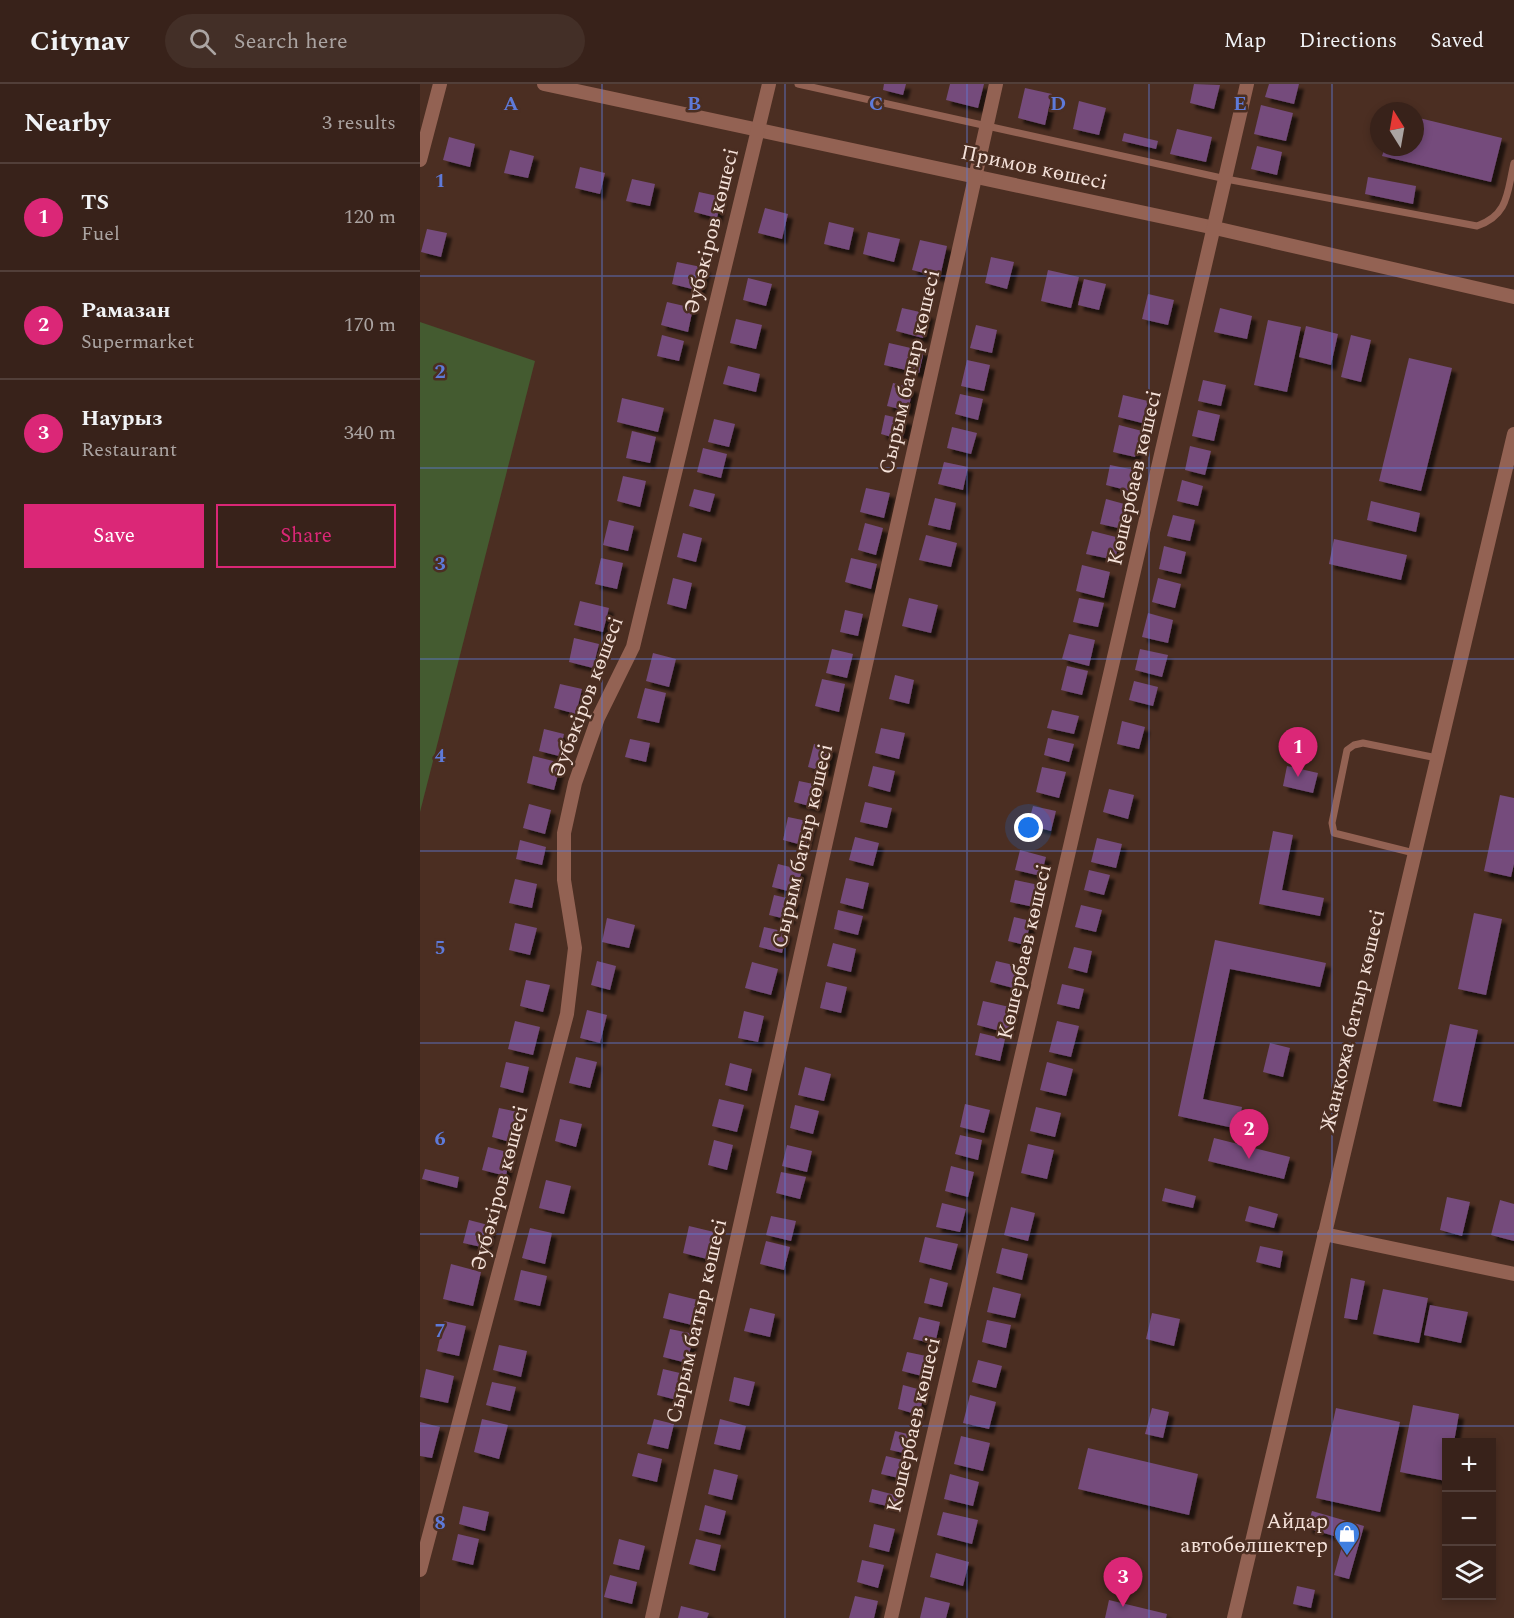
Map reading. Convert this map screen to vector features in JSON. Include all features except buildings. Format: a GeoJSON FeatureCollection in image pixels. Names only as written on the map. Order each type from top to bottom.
{"type":"FeatureCollection","features":[{"type":"Feature","properties":{"kind":"street"},"geometry":{"type":"LineString","coordinates":[[420,159],[440,84]]}},
{"type":"Feature","properties":{"kind":"street","name":"Примов көшесі"},"geometry":{"type":"LineString","coordinates":[[544,84],[1215,228],[1514,297]]}},
{"type":"Feature","properties":{"kind":"street","name":"Әубәкіров көшесі"},"geometry":{"type":"LineString","coordinates":[[420,1570],[567,1014],[575,948],[564,880],[564,833],[573,793],[598,718],[633,647],[769,84]]}},
{"type":"Feature","properties":{"kind":"street","name":"Сырым батыр көшесі"},"geometry":{"type":"LineString","coordinates":[[652,1618],[996,84]]}},
{"type":"Feature","properties":{"kind":"street","name":"Көшербаев көшесі"},"geometry":{"type":"LineString","coordinates":[[891,1618],[1247,84]]}},
{"type":"Feature","properties":{"kind":"street","name":"Жанқожа батыр көшесі"},"geometry":{"type":"LineString","coordinates":[[1234,1618],[1514,434]]}},
{"type":"Feature","properties":{"kind":"street"},"geometry":{"type":"LineString","coordinates":[[1324,1234],[1514,1274]]}},
{"type":"Feature","properties":{"kind":"lane"},"geometry":{"type":"LineString","coordinates":[[798,84],[1226,179],[1477,226],[1494,220],[1503,209],[1514,163]]}},
{"type":"Feature","properties":{"kind":"lane"},"geometry":{"type":"LineString","coordinates":[[1414,853],[1334,833],[1332,823],[1347,750],[1363,743],[1437,758]]}},
{"type":"Feature","properties":{"kind":"green space"},"geometry":{"type":"Polygon","coordinates":[[[420,322],[535,361],[420,812],[420,322]]]}},
{"type":"Feature","properties":{"kind":"place","name":"TS"},"geometry":{"type":"Point","coordinates":[1298,777]}},
{"type":"Feature","properties":{"kind":"place","name":"Рамазан"},"geometry":{"type":"Point","coordinates":[1249,1159]}},
{"type":"Feature","properties":{"kind":"place","name":"Айдар автобөлшектер"},"geometry":{"type":"Point","coordinates":[1347,1557]}},
{"type":"Feature","properties":{"kind":"place","name":"Наурыз"},"geometry":{"type":"Point","coordinates":[1123,1607]}}]}
